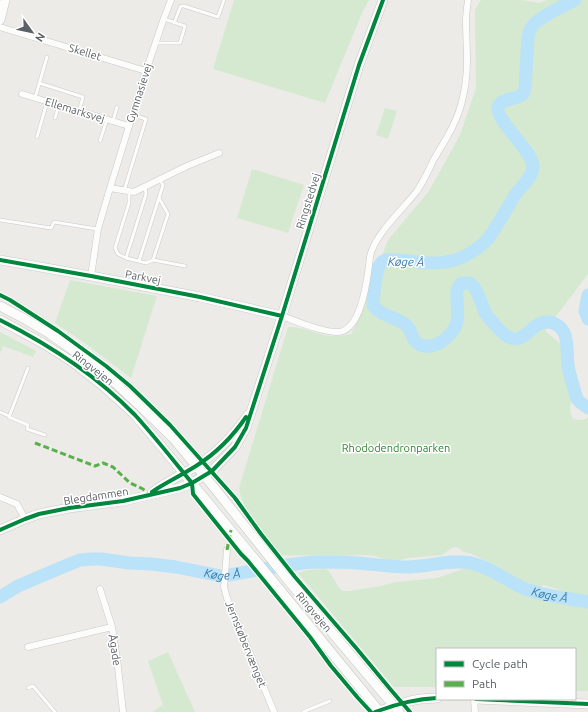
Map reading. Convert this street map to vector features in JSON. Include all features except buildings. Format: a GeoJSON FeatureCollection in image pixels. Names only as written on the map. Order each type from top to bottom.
{"type":"FeatureCollection","features":[{"type":"Feature","properties":{"kind":"main road"},"geometry":{"type":"LineString","coordinates":[[0,20],[5,0]]}},
{"type":"Feature","properties":{"kind":"main road","name":"Ringstedvej"},"geometry":{"type":"LineString","coordinates":[[192,483],[214,469],[235,447],[246,428],[359,65],[383,0]]}},
{"type":"Feature","properties":{"kind":"main road","name":"Parkvej"},"geometry":{"type":"LineString","coordinates":[[0,260],[200,297],[282,316]]}},
{"type":"Feature","properties":{"kind":"main road","name":"Ringvejen"},"geometry":{"type":"LineString","coordinates":[[0,306],[50,334],[112,380],[168,433],[205,476],[287,579],[396,709]]}},
{"type":"Feature","properties":{"kind":"main road","name":"Ringvejen"},"geometry":{"type":"LineString","coordinates":[[0,320],[44,344],[71,361],[102,385],[134,414],[274,582],[378,712]]}},
{"type":"Feature","properties":{"kind":"main road","name":"Ringstedvej"},"geometry":{"type":"LineString","coordinates":[[184,473],[205,460],[227,440],[252,409]]}},
{"type":"Feature","properties":{"kind":"main road","name":"Blegdammen"},"geometry":{"type":"LineString","coordinates":[[149,495],[184,473]]}},
{"type":"Feature","properties":{"kind":"main road","name":"Blegdammen"},"geometry":{"type":"LineString","coordinates":[[0,530],[39,514],[69,508],[123,501],[180,488],[192,483]]}},
{"type":"Feature","properties":{"kind":"main road"},"geometry":{"type":"LineString","coordinates":[[378,712],[396,709],[420,699],[436,698]]}},
{"type":"Feature","properties":{"kind":"main road"},"geometry":{"type":"LineString","coordinates":[[498,700],[588,704]]}},
{"type":"Feature","properties":{"kind":"street","name":"Gymnasievej"},"geometry":{"type":"LineString","coordinates":[[90,276],[98,229],[128,126],[155,43],[171,0]]}},
{"type":"Feature","properties":{"kind":"street"},"geometry":{"type":"LineString","coordinates":[[282,316],[329,332],[344,330],[352,324],[356,318],[364,293],[369,270],[370,254],[377,238],[417,190],[454,124],[461,106],[468,61],[466,20],[468,0]]}},
{"type":"Feature","properties":{"kind":"street","name":"Skellet"},"geometry":{"type":"LineString","coordinates":[[0,27],[146,70]]}},
{"type":"Feature","properties":{"kind":"street","name":"Ellemarksvej"},"geometry":{"type":"LineString","coordinates":[[22,94],[128,126]]}},
{"type":"Feature","properties":{"kind":"street"},"geometry":{"type":"LineString","coordinates":[[110,188],[134,192],[187,166],[219,153]]}},
{"type":"Feature","properties":{"kind":"street"},"geometry":{"type":"LineString","coordinates":[[0,497],[17,504],[26,519]]}},
{"type":"Feature","properties":{"kind":"street","name":"Jernstøbervænget"},"geometry":{"type":"LineString","coordinates":[[226,550],[224,587],[227,598],[274,712]]}},
{"type":"Feature","properties":{"kind":"street","name":"Ågade"},"geometry":{"type":"LineString","coordinates":[[100,589],[112,627],[123,712]]}},
{"type":"Feature","properties":{"kind":"street"},"geometry":{"type":"LineString","coordinates":[[28,647],[112,627]]}},
{"type":"Feature","properties":{"kind":"street"},"geometry":{"type":"LineString","coordinates":[[475,700],[475,712]]}},
{"type":"Feature","properties":{"kind":"lane"},"geometry":{"type":"LineString","coordinates":[[174,23],[181,6],[218,17],[224,0]]}},
{"type":"Feature","properties":{"kind":"lane"},"geometry":{"type":"LineString","coordinates":[[155,43],[180,43],[185,26],[164,19]]}},
{"type":"Feature","properties":{"kind":"lane"},"geometry":{"type":"LineString","coordinates":[[35,98],[47,57]]}},
{"type":"Feature","properties":{"kind":"lane"},"geometry":{"type":"LineString","coordinates":[[39,83],[84,96],[79,111]]}},
{"type":"Feature","properties":{"kind":"lane"},"geometry":{"type":"LineString","coordinates":[[37,136],[47,102]]}},
{"type":"Feature","properties":{"kind":"lane"},"geometry":{"type":"LineString","coordinates":[[55,118],[59,105]]}},
{"type":"Feature","properties":{"kind":"lane"},"geometry":{"type":"LineString","coordinates":[[100,141],[117,107]]}},
{"type":"Feature","properties":{"kind":"lane"},"geometry":{"type":"LineString","coordinates":[[132,115],[146,119],[126,191],[129,203],[115,248],[118,254],[126,258],[146,263],[153,260],[185,266]]}},
{"type":"Feature","properties":{"kind":"lane"},"geometry":{"type":"LineString","coordinates":[[139,261],[163,185],[160,180]]}},
{"type":"Feature","properties":{"kind":"lane"},"geometry":{"type":"LineString","coordinates":[[126,258],[146,194],[145,187]]}},
{"type":"Feature","properties":{"kind":"lane"},"geometry":{"type":"LineString","coordinates":[[153,260],[168,214],[159,198]]}},
{"type":"Feature","properties":{"kind":"lane"},"geometry":{"type":"LineString","coordinates":[[0,220],[51,228],[54,222],[98,229]]}},
{"type":"Feature","properties":{"kind":"lane"},"geometry":{"type":"LineString","coordinates":[[9,416],[28,368]]}},
{"type":"Feature","properties":{"kind":"lane"},"geometry":{"type":"LineString","coordinates":[[0,412],[9,416],[9,418],[28,425],[27,428],[45,435]]}},
{"type":"Feature","properties":{"kind":"lane"},"geometry":{"type":"LineString","coordinates":[[28,688],[32,686],[55,712]]}},
{"type":"Feature","properties":{"kind":"lane"},"geometry":{"type":"LineString","coordinates":[[303,712],[330,701]]}},
{"type":"Feature","properties":{"kind":"green space"},"geometry":{"type":"Polygon","coordinates":[[[234,0],[369,0],[362,13],[325,103],[213,69],[234,0]]]}},
{"type":"Feature","properties":{"kind":"green space","name":"Rhododendronparken"},"geometry":{"type":"Polygon","coordinates":[[[481,0],[522,0],[539,3],[547,0],[588,0],[588,274],[545,331],[560,343],[571,398],[570,412],[573,419],[584,420],[588,417],[588,597],[573,595],[543,585],[541,588],[537,587],[512,576],[499,567],[470,553],[463,552],[459,548],[454,547],[442,555],[408,558],[397,561],[388,561],[376,556],[366,555],[281,555],[250,515],[241,497],[239,488],[288,327],[300,328],[329,336],[351,334],[360,315],[388,240],[429,191],[460,135],[476,88],[475,10],[481,0]]]}},
{"type":"Feature","properties":{"kind":"green space"},"geometry":{"type":"Polygon","coordinates":[[[385,108],[397,111],[388,139],[376,135],[385,108]]]}},
{"type":"Feature","properties":{"kind":"green space"},"geometry":{"type":"Polygon","coordinates":[[[252,169],[304,185],[288,233],[237,218],[252,169]]]}},
{"type":"Feature","properties":{"kind":"green space"},"geometry":{"type":"Polygon","coordinates":[[[70,280],[157,296],[131,378],[82,341],[55,323],[70,280]]]}},
{"type":"Feature","properties":{"kind":"green space"},"geometry":{"type":"Polygon","coordinates":[[[0,332],[36,351],[33,357],[3,346],[0,354],[0,332]]]}},
{"type":"Feature","properties":{"kind":"green space"},"geometry":{"type":"Polygon","coordinates":[[[466,568],[489,575],[516,591],[541,599],[588,606],[588,691],[576,691],[576,648],[436,648],[436,687],[394,687],[298,573],[307,570],[326,569],[343,591],[381,586],[396,582],[437,578],[466,568]]]}},
{"type":"Feature","properties":{"kind":"green space"},"geometry":{"type":"Polygon","coordinates":[[[168,652],[195,712],[152,712],[163,705],[148,661],[168,652]]]}},
{"type":"Feature","properties":{"kind":"waterway","name":"Køge Å"},"geometry":{"type":"LineString","coordinates":[[575,0],[547,15],[533,25],[528,37],[525,88],[523,94],[504,101],[499,105],[498,111],[501,118],[527,152],[531,160],[533,167],[531,175],[515,195],[488,239],[468,254],[451,261],[438,263],[400,260],[383,261],[379,266],[376,277],[373,305],[383,314],[405,324],[409,328],[416,342],[428,346],[440,342],[455,328],[458,318],[457,291],[463,283],[469,283],[473,286],[486,314],[506,335],[514,339],[520,338],[538,325],[545,322],[553,323],[563,330],[565,336],[568,366],[577,399],[588,408]]}},
{"type":"Feature","properties":{"kind":"waterway","name":"Køge Å"},"geometry":{"type":"LineString","coordinates":[[588,295],[585,311],[588,319]]}},
{"type":"Feature","properties":{"kind":"waterway","name":"Køge Å"},"geometry":{"type":"LineString","coordinates":[[0,597],[18,586],[65,566],[80,560],[92,559],[176,567],[221,576],[314,562],[352,563],[395,567],[416,567],[463,562],[485,567],[516,585],[531,591],[588,602]]}},
{"type":"Feature","properties":{"kind":"marked path"},"geometry":{"type":"LineString","coordinates":[[35,443],[95,466],[103,463],[113,467],[130,483],[143,489],[149,495]]}},
{"type":"Feature","properties":{"kind":"marked path"},"geometry":{"type":"LineString","coordinates":[[227,550],[231,530]]}},
{"type":"Feature","properties":{"kind":"cycle path"},"geometry":{"type":"LineString","coordinates":[[0,530],[39,514],[69,508],[123,501],[180,488],[192,483],[212,471],[235,447],[246,428],[359,65],[383,0]]}},
{"type":"Feature","properties":{"kind":"cycle path"},"geometry":{"type":"LineString","coordinates":[[0,260],[200,297],[282,316]]}},
{"type":"Feature","properties":{"kind":"cycle path"},"geometry":{"type":"LineString","coordinates":[[0,295],[58,331],[106,366],[130,386],[170,425],[235,498],[295,577],[410,712]]}},
{"type":"Feature","properties":{"kind":"cycle path"},"geometry":{"type":"LineString","coordinates":[[0,320],[54,350],[105,387],[135,415],[192,483]]}},
{"type":"Feature","properties":{"kind":"cycle path"},"geometry":{"type":"LineString","coordinates":[[152,492],[210,456],[229,438],[246,417]]}},
{"type":"Feature","properties":{"kind":"cycle path"},"geometry":{"type":"LineString","coordinates":[[192,483],[193,494],[310,637],[331,666],[371,712]]}},
{"type":"Feature","properties":{"kind":"cycle path"},"geometry":{"type":"LineString","coordinates":[[375,712],[405,702],[436,698]]}},
{"type":"Feature","properties":{"kind":"cycle path"},"geometry":{"type":"LineString","coordinates":[[498,700],[588,704]]}}]}
